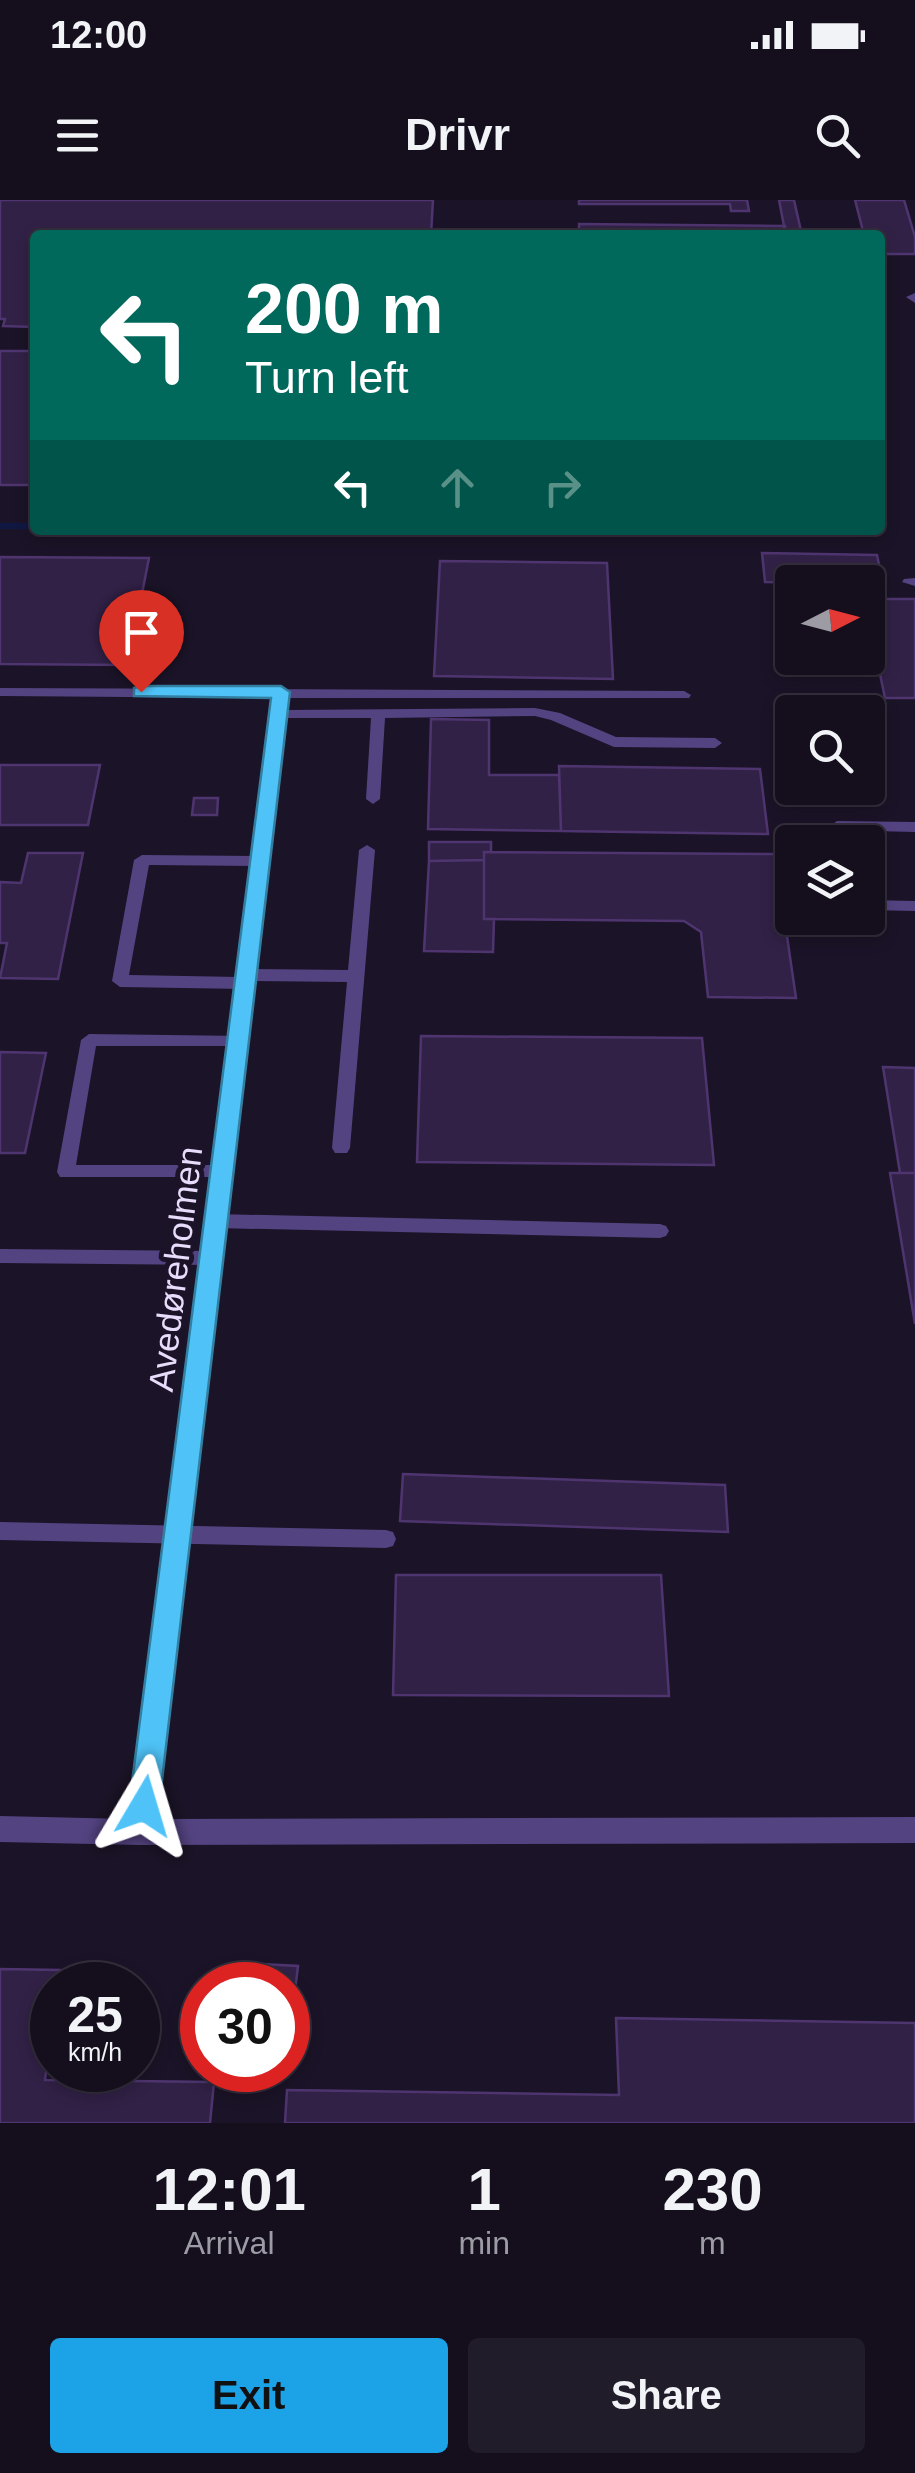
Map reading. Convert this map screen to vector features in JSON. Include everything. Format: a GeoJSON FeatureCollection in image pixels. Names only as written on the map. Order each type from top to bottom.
{"type":"FeatureCollection","features":[{"type":"Feature","properties":{"kind":"street","name":"Avedøreholmen"},"geometry":{"type":"LineString","coordinates":[[140,1832],[280,703]]}},
{"type":"Feature","properties":{"kind":"street"},"geometry":{"type":"LineString","coordinates":[[0,1829],[915,1830]]}},
{"type":"Feature","properties":{"kind":"lane"},"geometry":{"type":"LineString","coordinates":[[0,692],[280,703],[684,694]]}},
{"type":"Feature","properties":{"kind":"lane"},"geometry":{"type":"LineString","coordinates":[[280,703],[378,713],[535,712],[555,716],[614,742],[716,743]]}},
{"type":"Feature","properties":{"kind":"lane"},"geometry":{"type":"LineString","coordinates":[[373,799],[378,713]]}},
{"type":"Feature","properties":{"kind":"lane"},"geometry":{"type":"LineString","coordinates":[[885,826],[915,826]]}},
{"type":"Feature","properties":{"kind":"lane"},"geometry":{"type":"LineString","coordinates":[[341,1148],[367,850]]}},
{"type":"Feature","properties":{"kind":"lane"},"geometry":{"type":"LineString","coordinates":[[260,862],[142,860],[120,982],[356,976]]}},
{"type":"Feature","properties":{"kind":"lane"},"geometry":{"type":"LineString","coordinates":[[885,905],[915,906]]}},
{"type":"Feature","properties":{"kind":"lane"},"geometry":{"type":"LineString","coordinates":[[222,1172],[66,1172],[89,1040],[238,1040]]}},
{"type":"Feature","properties":{"kind":"lane"},"geometry":{"type":"LineString","coordinates":[[216,1220],[660,1230]]}},
{"type":"Feature","properties":{"kind":"lane"},"geometry":{"type":"LineString","coordinates":[[0,1256],[212,1258]]}},
{"type":"Feature","properties":{"kind":"lane"},"geometry":{"type":"LineString","coordinates":[[0,1531],[386,1539]]}},
{"type":"Feature","properties":{"kind":"building"},"geometry":{"type":"Polygon","coordinates":[[[0,200],[433,200],[431,230],[30,230],[30,327],[3,326],[5,319],[0,319],[0,200]]]}},
{"type":"Feature","properties":{"kind":"building"},"geometry":{"type":"Polygon","coordinates":[[[579,200],[747,200],[749,211],[731,211],[730,204],[579,204],[579,200]]]}},
{"type":"Feature","properties":{"kind":"building"},"geometry":{"type":"Polygon","coordinates":[[[779,200],[794,200],[801,230],[785,230],[779,200]]]}},
{"type":"Feature","properties":{"kind":"building"},"geometry":{"type":"Polygon","coordinates":[[[855,200],[904,200],[915,237],[915,254],[885,254],[885,230],[863,230],[855,200]]]}},
{"type":"Feature","properties":{"kind":"building"},"geometry":{"type":"Polygon","coordinates":[[[579,224],[785,226],[785,230],[579,230],[579,224]]]}},
{"type":"Feature","properties":{"kind":"building"},"geometry":{"type":"Polygon","coordinates":[[[0,351],[30,351],[30,485],[0,485],[0,351]]]}},
{"type":"Feature","properties":{"kind":"building"},"geometry":{"type":"Polygon","coordinates":[[[762,553],[877,555],[879,565],[775,565],[775,582],[765,582],[762,553]]]}},
{"type":"Feature","properties":{"kind":"building"},"geometry":{"type":"Polygon","coordinates":[[[0,557],[149,558],[128,665],[0,664],[0,557]]]}},
{"type":"Feature","properties":{"kind":"building"},"geometry":{"type":"Polygon","coordinates":[[[440,561],[607,563],[613,679],[434,676],[440,561]]]}},
{"type":"Feature","properties":{"kind":"building"},"geometry":{"type":"Polygon","coordinates":[[[885,599],[915,599],[915,698],[884,695],[880,675],[885,675],[885,599]]]}},
{"type":"Feature","properties":{"kind":"building"},"geometry":{"type":"Polygon","coordinates":[[[431,719],[489,720],[489,775],[559,775],[561,831],[428,829],[431,719]]]}},
{"type":"Feature","properties":{"kind":"building"},"geometry":{"type":"Polygon","coordinates":[[[0,765],[100,765],[88,825],[0,825],[0,765]]]}},
{"type":"Feature","properties":{"kind":"building"},"geometry":{"type":"Polygon","coordinates":[[[559,766],[760,769],[768,834],[561,831],[559,766]]]}},
{"type":"Feature","properties":{"kind":"building"},"geometry":{"type":"Polygon","coordinates":[[[194,798],[218,798],[217,815],[192,815],[194,798]]]}},
{"type":"Feature","properties":{"kind":"building"},"geometry":{"type":"Polygon","coordinates":[[[429,842],[491,842],[491,852],[484,852],[484,860],[429,861],[429,842]]]}},
{"type":"Feature","properties":{"kind":"building"},"geometry":{"type":"Polygon","coordinates":[[[484,852],[775,854],[775,935],[787,935],[796,998],[708,997],[701,932],[684,921],[484,919],[484,852]]]}},
{"type":"Feature","properties":{"kind":"building"},"geometry":{"type":"Polygon","coordinates":[[[28,853],[83,853],[58,979],[0,978],[7,943],[0,943],[0,882],[21,883],[28,853]]]}},
{"type":"Feature","properties":{"kind":"building"},"geometry":{"type":"Polygon","coordinates":[[[484,860],[484,919],[494,919],[493,952],[424,951],[429,861],[484,860]]]}},
{"type":"Feature","properties":{"kind":"building"},"geometry":{"type":"Polygon","coordinates":[[[421,1036],[702,1038],[714,1165],[417,1162],[421,1036]]]}},
{"type":"Feature","properties":{"kind":"building"},"geometry":{"type":"Polygon","coordinates":[[[0,1052],[46,1053],[25,1153],[0,1153],[0,1052]]]}},
{"type":"Feature","properties":{"kind":"building"},"geometry":{"type":"Polygon","coordinates":[[[883,1067],[915,1068],[915,1173],[900,1173],[883,1067]]]}},
{"type":"Feature","properties":{"kind":"building"},"geometry":{"type":"Polygon","coordinates":[[[890,1173],[915,1173],[915,1324],[890,1173]]]}},
{"type":"Feature","properties":{"kind":"building"},"geometry":{"type":"Polygon","coordinates":[[[403,1474],[725,1485],[728,1532],[400,1521],[403,1474]]]}},
{"type":"Feature","properties":{"kind":"building"},"geometry":{"type":"Polygon","coordinates":[[[396,1575],[661,1575],[669,1696],[393,1695],[396,1575]]]}},
{"type":"Feature","properties":{"kind":"building"},"geometry":{"type":"Polygon","coordinates":[[[0,1969],[30,1970],[30,2092],[160,2092],[160,2081],[180,2082],[180,2092],[213,2092],[210,2123],[0,2123],[0,1969]]]}},
{"type":"Feature","properties":{"kind":"building"},"geometry":{"type":"Polygon","coordinates":[[[616,2018],[915,2023],[915,2123],[285,2123],[287,2092],[619,2095],[616,2018]]]}},
{"type":"Feature","properties":{"kind":"waterway"},"geometry":{"type":"LineString","coordinates":[[0,526],[30,526]]}},
{"type":"Feature","properties":{"kind":"route"},"geometry":{"type":"LineString","coordinates":[[141,692],[281,692],[144,1806]]}}]}
